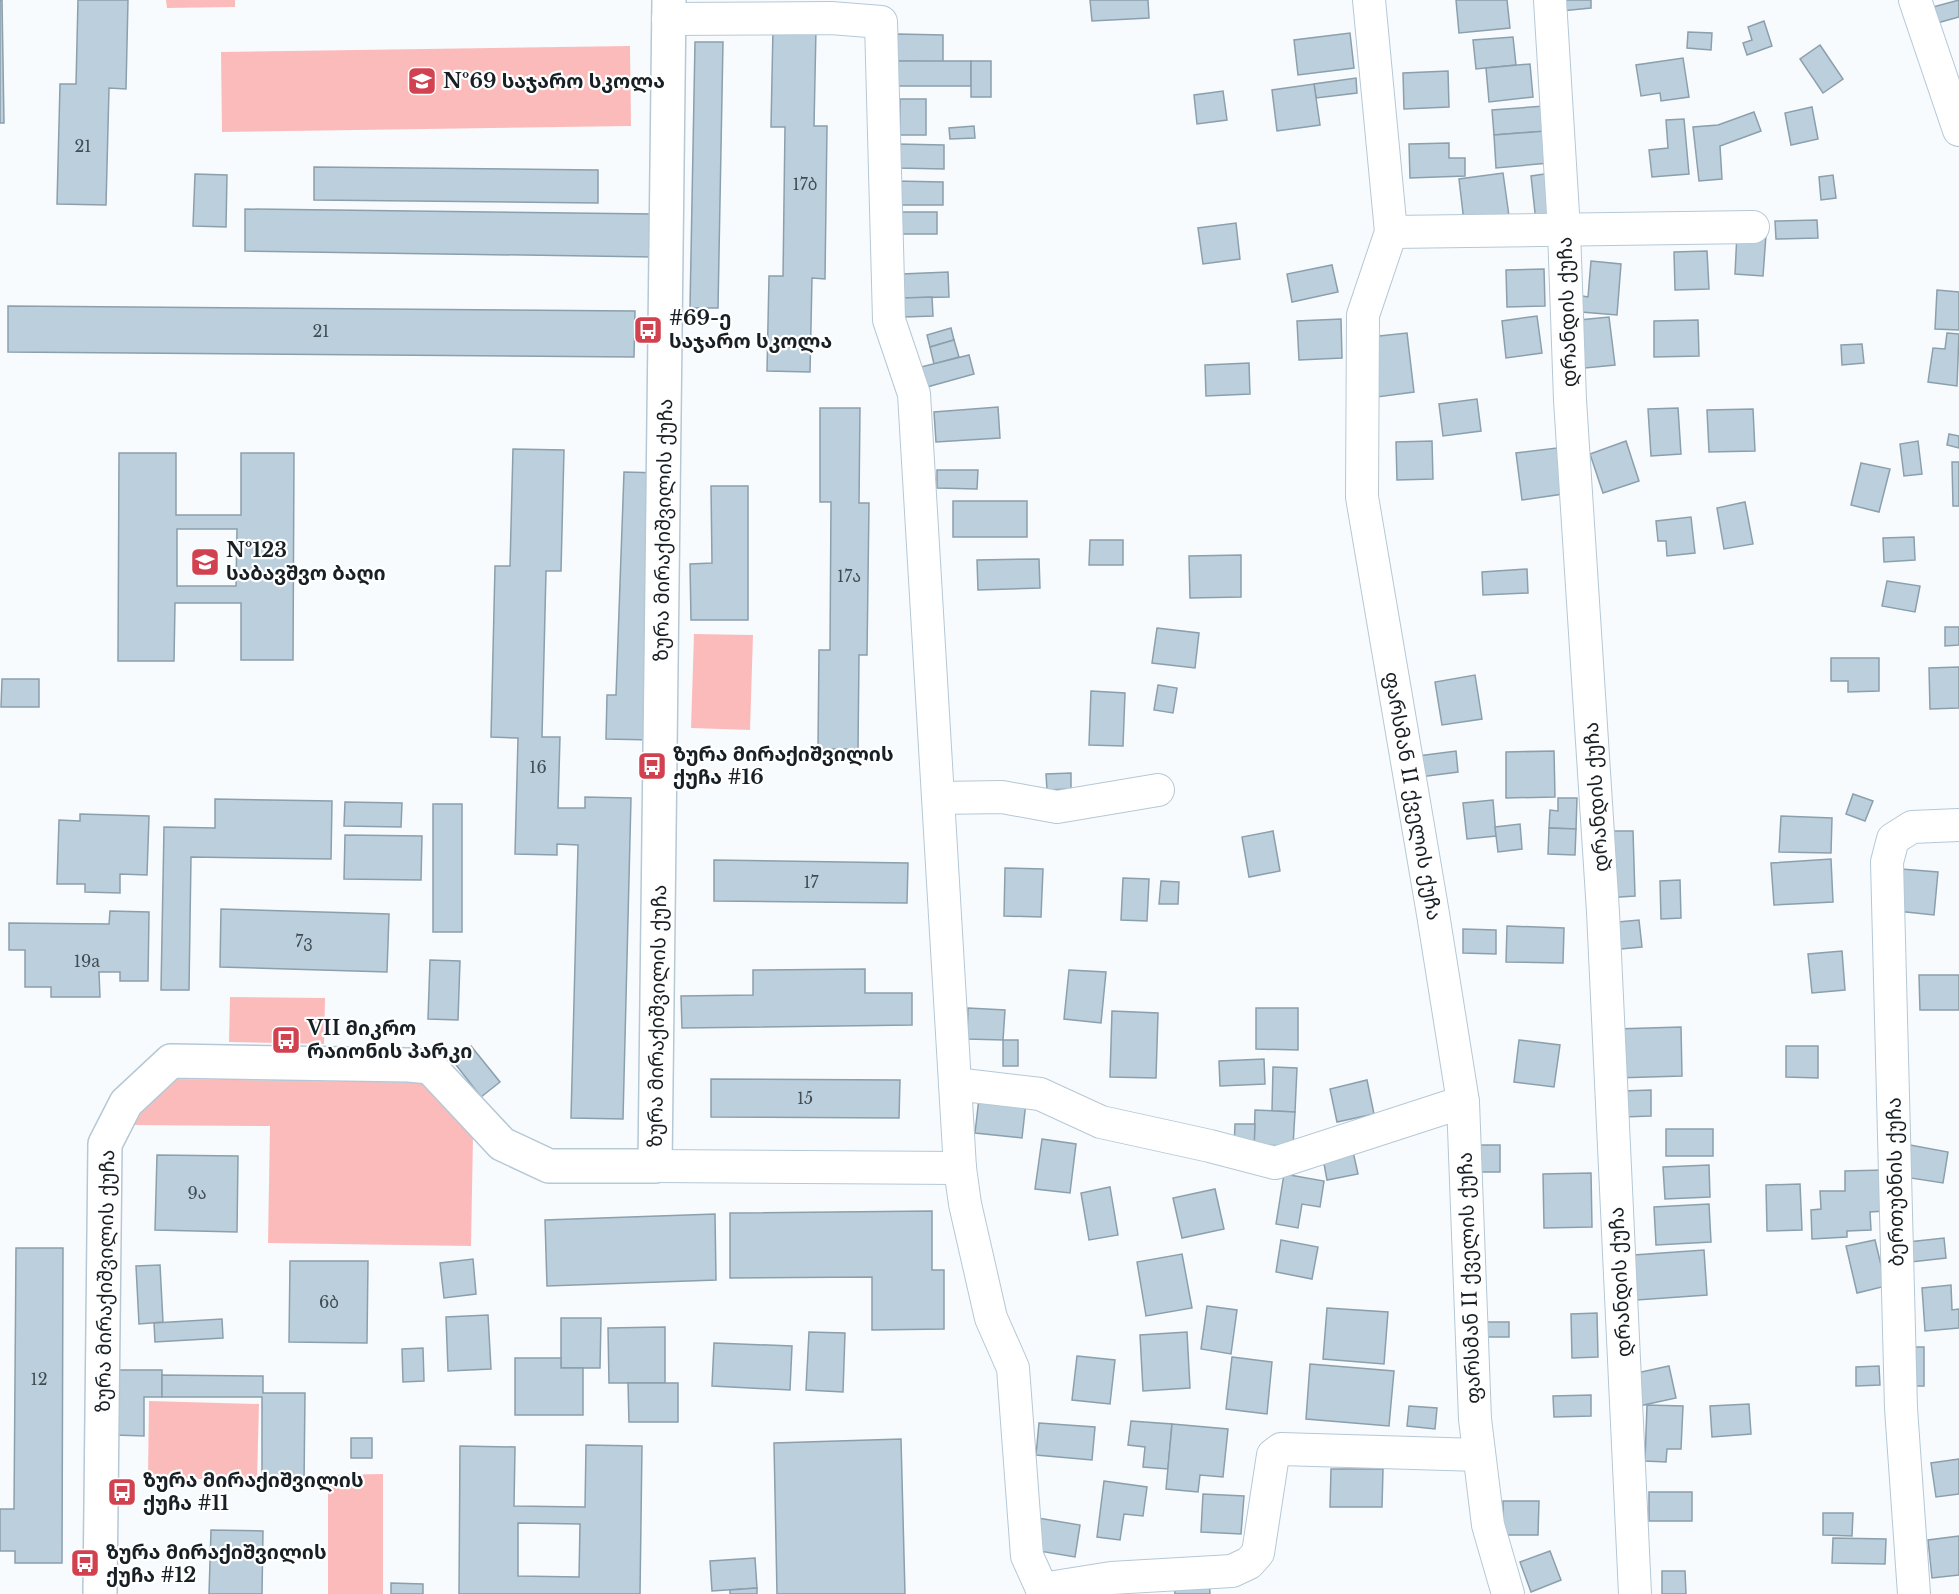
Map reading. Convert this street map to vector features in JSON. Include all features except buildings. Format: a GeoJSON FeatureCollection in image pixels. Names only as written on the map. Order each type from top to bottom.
{"type":"FeatureCollection","features":[{"type":"Feature","properties":{"kind":"street","name":"ფარსმან II ქველის ქუჩა"},"geometry":{"type":"LineString","coordinates":[[1369,0],[1390,232],[1363,315],[1362,497],[1463,1102],[1474,1419],[1488,1525],[1508,1594]]}},
{"type":"Feature","properties":{"kind":"street","name":"დრანდის ქუჩა"},"geometry":{"type":"LineString","coordinates":[[1550,0],[1564,230],[1570,400],[1603,912],[1635,1594]]}},
{"type":"Feature","properties":{"kind":"street"},"geometry":{"type":"LineString","coordinates":[[1915,0],[1959,130]]}},
{"type":"Feature","properties":{"kind":"street"},"geometry":{"type":"LineString","coordinates":[[668,9],[881,22],[889,320],[914,394],[960,1168],[965,1204],[991,1318],[1013,1368],[1027,1556],[1043,1592],[1110,1578],[1232,1572],[1249,1563],[1258,1552],[1273,1455],[1281,1449],[1479,1455]]}},
{"type":"Feature","properties":{"kind":"street","name":"ზურა მირაქიშვილის ქუჩა"},"geometry":{"type":"LineString","coordinates":[[100,1594],[105,1144],[126,1103],[171,1061],[430,1067],[501,1144],[538,1162],[549,1166],[656,1166],[668,9]]}},
{"type":"Feature","properties":{"kind":"street"},"geometry":{"type":"LineString","coordinates":[[1390,232],[1753,227]]}},
{"type":"Feature","properties":{"kind":"street"},"geometry":{"type":"LineString","coordinates":[[939,798],[1002,797],[1057,807],[1158,790]]}},
{"type":"Feature","properties":{"kind":"street","name":"ბერთუბნის ქუჩა"},"geometry":{"type":"LineString","coordinates":[[1914,1594],[1901,1408],[1887,862],[1893,839],[1912,827],[1959,825]]}},
{"type":"Feature","properties":{"kind":"street"},"geometry":{"type":"LineString","coordinates":[[955,1084],[1040,1094],[1101,1122],[1275,1163],[1463,1102]]}},
{"type":"Feature","properties":{"kind":"street"},"geometry":{"type":"LineString","coordinates":[[656,1166],[960,1168]]}},
{"type":"Feature","properties":{"kind":"shaded area"},"geometry":{"type":"Polygon","coordinates":[[[166,0],[235,0],[235,7],[167,8],[166,0]]]}},
{"type":"Feature","properties":{"kind":"shaded area"},"geometry":{"type":"Polygon","coordinates":[[[630,46],[631,126],[222,132],[221,52],[630,46]]]}},
{"type":"Feature","properties":{"kind":"shaded area"},"geometry":{"type":"Polygon","coordinates":[[[694,634],[753,635],[750,730],[691,728],[694,634]]]}},
{"type":"Feature","properties":{"kind":"shaded area"},"geometry":{"type":"Polygon","coordinates":[[[230,997],[325,998],[324,1044],[229,1042],[230,997]]]}},
{"type":"Feature","properties":{"kind":"shaded area"},"geometry":{"type":"Polygon","coordinates":[[[167,1079],[436,1083],[473,1136],[471,1246],[268,1243],[270,1126],[132,1125],[167,1079]]]}},
{"type":"Feature","properties":{"kind":"shaded area"},"geometry":{"type":"Polygon","coordinates":[[[149,1401],[259,1404],[257,1480],[148,1478],[149,1401]]]}},
{"type":"Feature","properties":{"kind":"shaded area"},"geometry":{"type":"Polygon","coordinates":[[[383,1474],[383,1594],[328,1594],[328,1475],[383,1474]]]}},
{"type":"Feature","properties":{"kind":"place","name":"№69 საჯარო სკოლა"},"geometry":{"type":"Point","coordinates":[422,81]}},
{"type":"Feature","properties":{"kind":"place","name":"#69-ე საჯარო სკოლა"},"geometry":{"type":"Point","coordinates":[648,330]}},
{"type":"Feature","properties":{"kind":"place","name":"№123 საბავშვო ბაღი"},"geometry":{"type":"Point","coordinates":[205,562]}},
{"type":"Feature","properties":{"kind":"place","name":"ზურა მირაქიშვილის ქუჩა #16"},"geometry":{"type":"Point","coordinates":[652,766]}},
{"type":"Feature","properties":{"kind":"place","name":"VII მიკრო რაიონის პარკი"},"geometry":{"type":"Point","coordinates":[286,1040]}},
{"type":"Feature","properties":{"kind":"place","name":"ზურა მირაქიშვილის ქუჩა #11"},"geometry":{"type":"Point","coordinates":[122,1492]}},
{"type":"Feature","properties":{"kind":"place","name":"ზურა მირაქიშვილის ქუჩა #12"},"geometry":{"type":"Point","coordinates":[85,1563]}}]}
